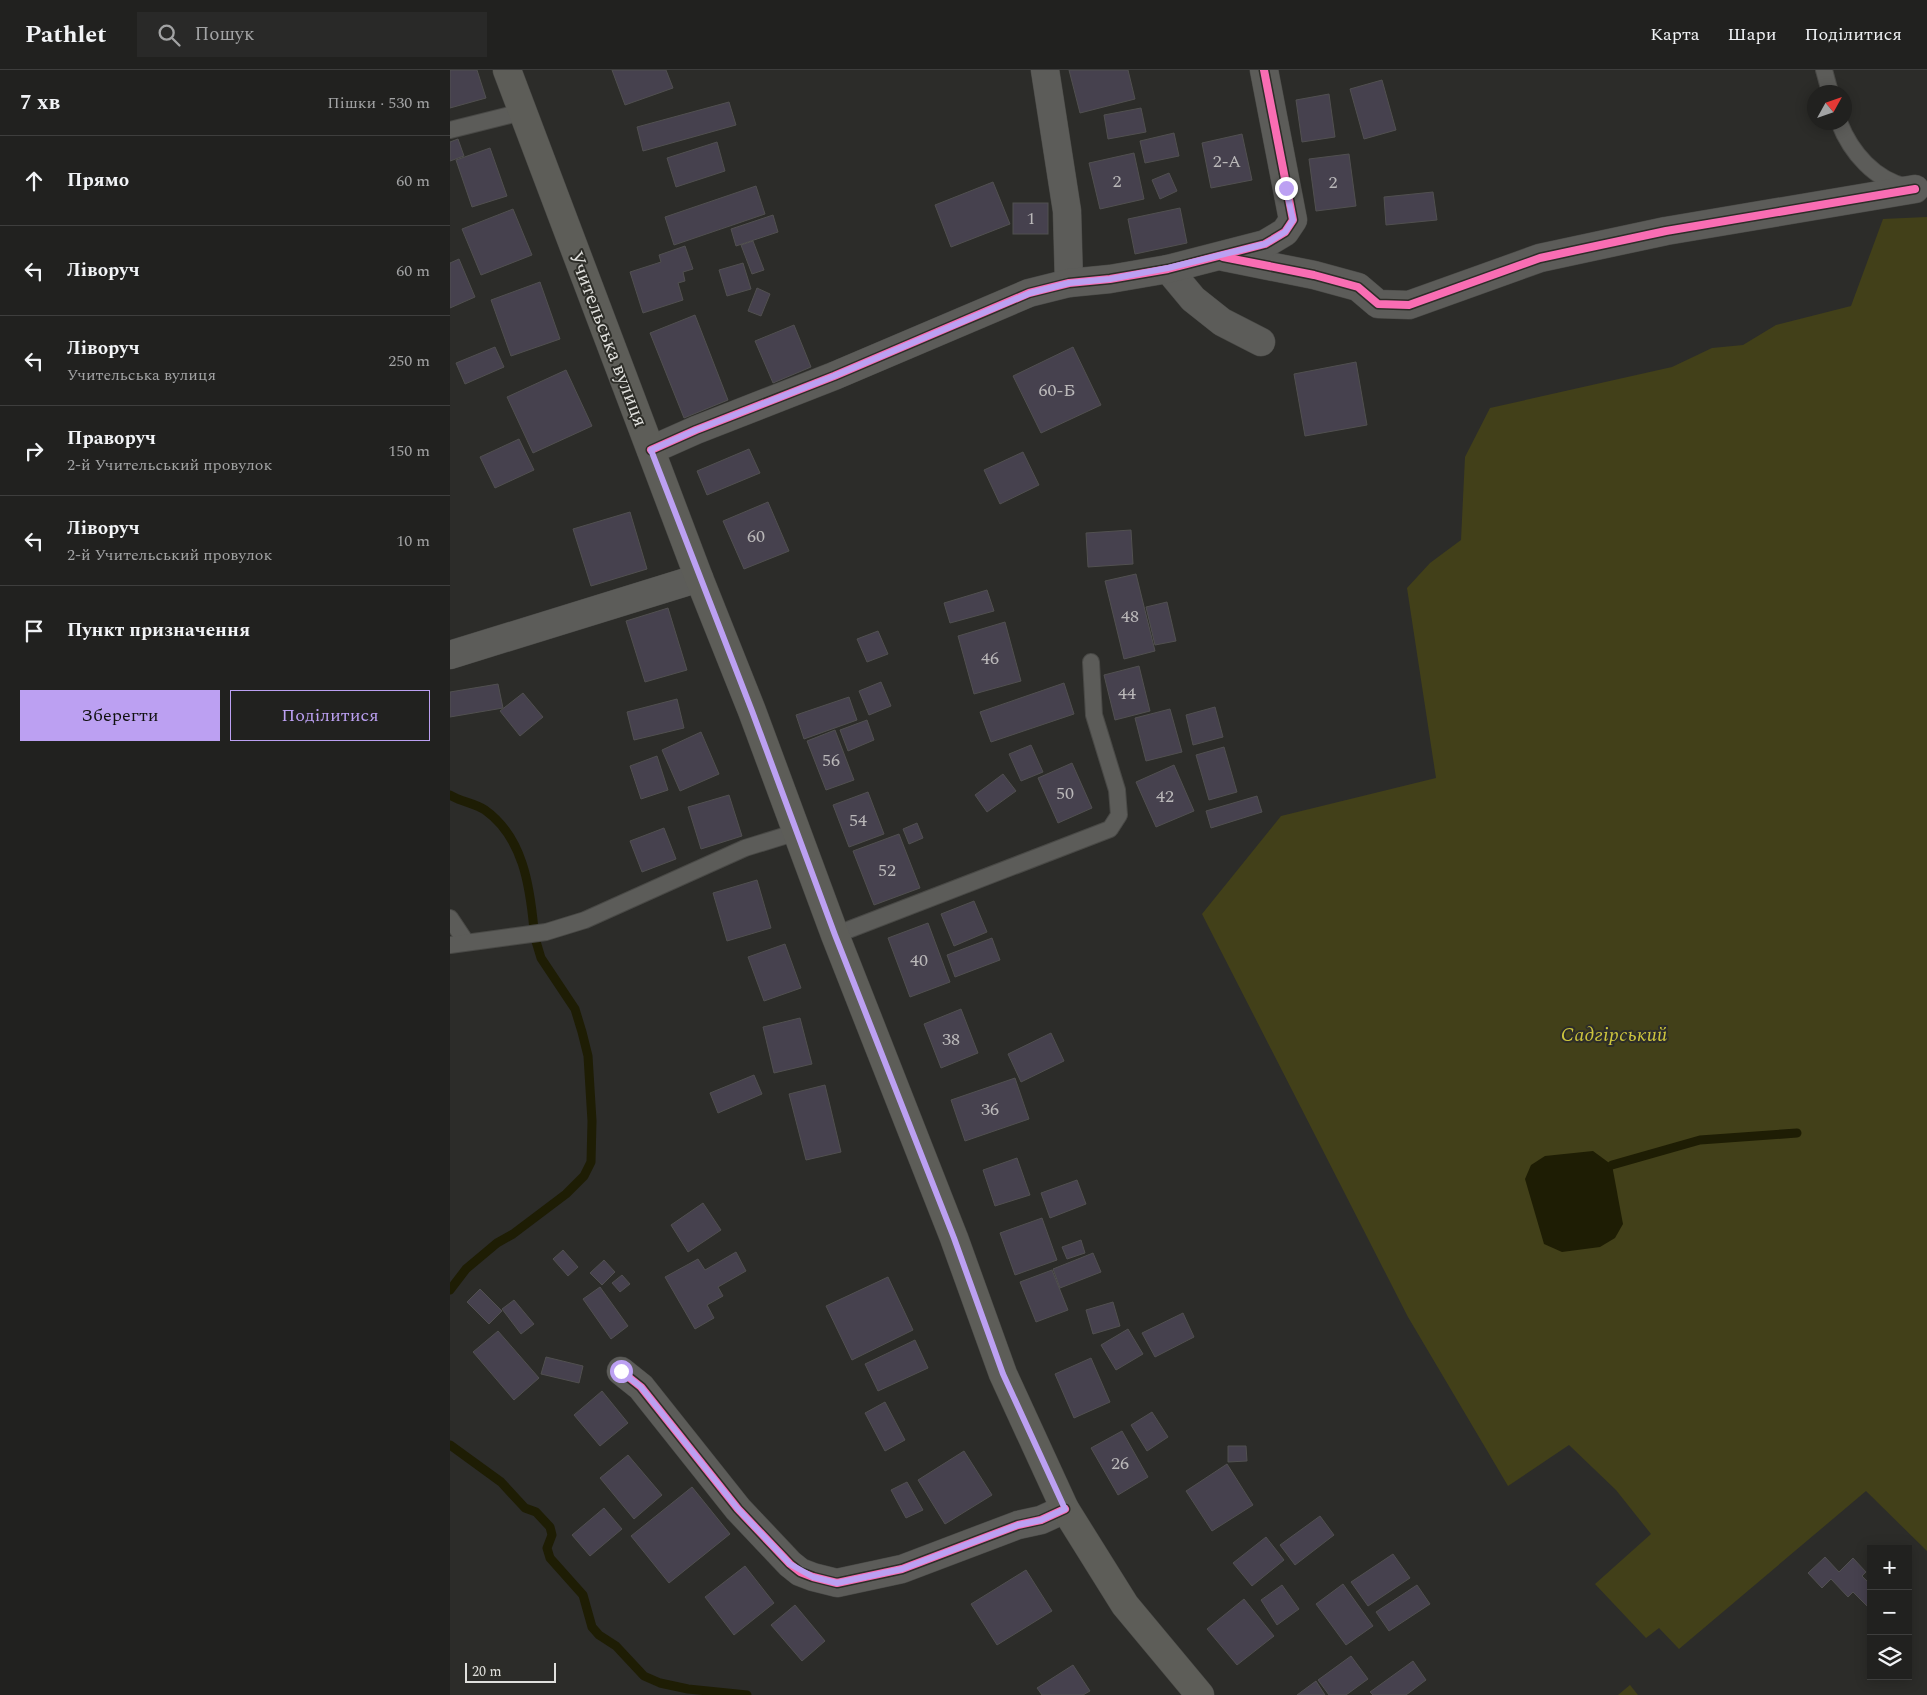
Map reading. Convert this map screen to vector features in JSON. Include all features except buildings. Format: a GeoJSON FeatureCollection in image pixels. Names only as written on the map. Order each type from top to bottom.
{"type":"FeatureCollection","features":[{"type":"Feature","properties":{"kind":"main road","name":"Учительська вулиця"},"geometry":{"type":"LineString","coordinates":[[507,70],[699,578],[752,711],[835,935],[954,1238],[1003,1374],[1065,1509],[1125,1605],[1200,1695]]}},
{"type":"Feature","properties":{"kind":"street"},"geometry":{"type":"LineString","coordinates":[[1045,70],[1067,211],[1069,283]]}},
{"type":"Feature","properties":{"kind":"street"},"geometry":{"type":"LineString","coordinates":[[651,450],[696,430],[834,376],[1030,293],[1069,283],[1110,279],[1220,256],[1265,244],[1285,232],[1293,220],[1264,70]]}},
{"type":"Feature","properties":{"kind":"street"},"geometry":{"type":"LineString","coordinates":[[1220,256],[1314,275],[1358,287],[1378,304],[1410,305],[1540,258],[1666,231],[1921,190]]}},
{"type":"Feature","properties":{"kind":"street"},"geometry":{"type":"LineString","coordinates":[[1168,268],[1201,305],[1222,322],[1261,342]]}},
{"type":"Feature","properties":{"kind":"street"},"geometry":{"type":"LineString","coordinates":[[450,655],[699,578]]}},
{"type":"Feature","properties":{"kind":"street"},"geometry":{"type":"LineString","coordinates":[[621,1371],[641,1387],[738,1509],[790,1564],[813,1577],[837,1583],[902,1569],[1018,1525],[1041,1520],[1065,1509]]}},
{"type":"Feature","properties":{"kind":"lane"},"geometry":{"type":"LineString","coordinates":[[1824,70],[1828,85]]}},
{"type":"Feature","properties":{"kind":"lane"},"geometry":{"type":"LineString","coordinates":[[450,130],[522,112]]}},
{"type":"Feature","properties":{"kind":"lane"},"geometry":{"type":"LineString","coordinates":[[1843,130],[1850,145],[1861,159],[1878,175],[1895,184],[1921,190]]}},
{"type":"Feature","properties":{"kind":"lane"},"geometry":{"type":"LineString","coordinates":[[835,935],[1110,829],[1118,815],[1117,790],[1094,715],[1091,662]]}},
{"type":"Feature","properties":{"kind":"lane"},"geometry":{"type":"LineString","coordinates":[[450,945],[546,932],[585,920],[746,848],[797,832]]}},
{"type":"Feature","properties":{"kind":"lane"},"geometry":{"type":"LineString","coordinates":[[450,918],[466,942]]}},
{"type":"Feature","properties":{"kind":"green space","name":"Садгірський"},"geometry":{"type":"Polygon","coordinates":[[[1927,217],[1927,1551],[1866,1491],[1679,1649],[1659,1628],[1646,1638],[1595,1584],[1651,1534],[1616,1490],[1569,1445],[1508,1486],[1408,1317],[1202,914],[1281,816],[1436,778],[1407,588],[1430,563],[1461,540],[1465,457],[1490,408],[1672,367],[1712,348],[1743,345],[1776,325],[1851,306],[1883,219],[1927,217]]]}},
{"type":"Feature","properties":{"kind":"green space"},"geometry":{"type":"Polygon","coordinates":[[[1630,1685],[1638,1695],[1618,1695],[1630,1685]]]}},
{"type":"Feature","properties":{"kind":"shaded area"},"geometry":{"type":"Polygon","coordinates":[[[1593,1151],[1612,1165],[1623,1224],[1615,1238],[1600,1247],[1562,1252],[1544,1244],[1525,1179],[1531,1165],[1545,1156],[1593,1151]]]}},
{"type":"Feature","properties":{"kind":"waterway"},"geometry":{"type":"LineString","coordinates":[[450,795],[485,810],[498,821],[508,834],[516,848],[527,880],[534,930]]}},
{"type":"Feature","properties":{"kind":"waterway"},"geometry":{"type":"LineString","coordinates":[[450,1290],[466,1269],[497,1243],[513,1234],[566,1194],[584,1176],[591,1162],[592,1121],[588,1056],[575,1009],[541,958],[535,938]]}},
{"type":"Feature","properties":{"kind":"waterway"},"geometry":{"type":"LineString","coordinates":[[1612,1165],[1700,1140],[1797,1133]]}},
{"type":"Feature","properties":{"kind":"waterway"},"geometry":{"type":"LineString","coordinates":[[450,1445],[501,1482],[525,1508],[536,1512],[550,1527],[552,1535],[547,1548],[550,1558],[583,1595],[592,1627],[599,1635],[616,1646],[644,1676],[660,1683],[688,1689],[747,1695]]}},
{"type":"Feature","properties":{"kind":"cycle path"},"geometry":{"type":"LineString","coordinates":[[651,450],[696,430],[834,376],[1029,293],[1069,283],[1110,279],[1168,269],[1265,244],[1285,232],[1293,220],[1264,70]]}},
{"type":"Feature","properties":{"kind":"cycle path"},"geometry":{"type":"LineString","coordinates":[[1223,257],[1314,275],[1358,287],[1378,304],[1409,305],[1540,258],[1666,231],[1915,189]]}},
{"type":"Feature","properties":{"kind":"cycle path"},"geometry":{"type":"LineString","coordinates":[[621,1371],[641,1387],[738,1509],[790,1564],[800,1572],[813,1577],[837,1583],[902,1569],[1018,1525],[1041,1520],[1065,1509]]}},
{"type":"Feature","properties":{"kind":"route"},"geometry":{"type":"LineString","coordinates":[[621,1371],[641,1387],[738,1509],[790,1564],[800,1572],[813,1577],[837,1583],[902,1569],[1018,1525],[1041,1520],[1065,1509],[1003,1374],[954,1238],[835,935],[752,711],[651,450],[696,430],[834,376],[1030,293],[1069,283],[1110,279],[1168,268],[1265,244],[1285,232],[1293,220],[1286,188]]}}]}
